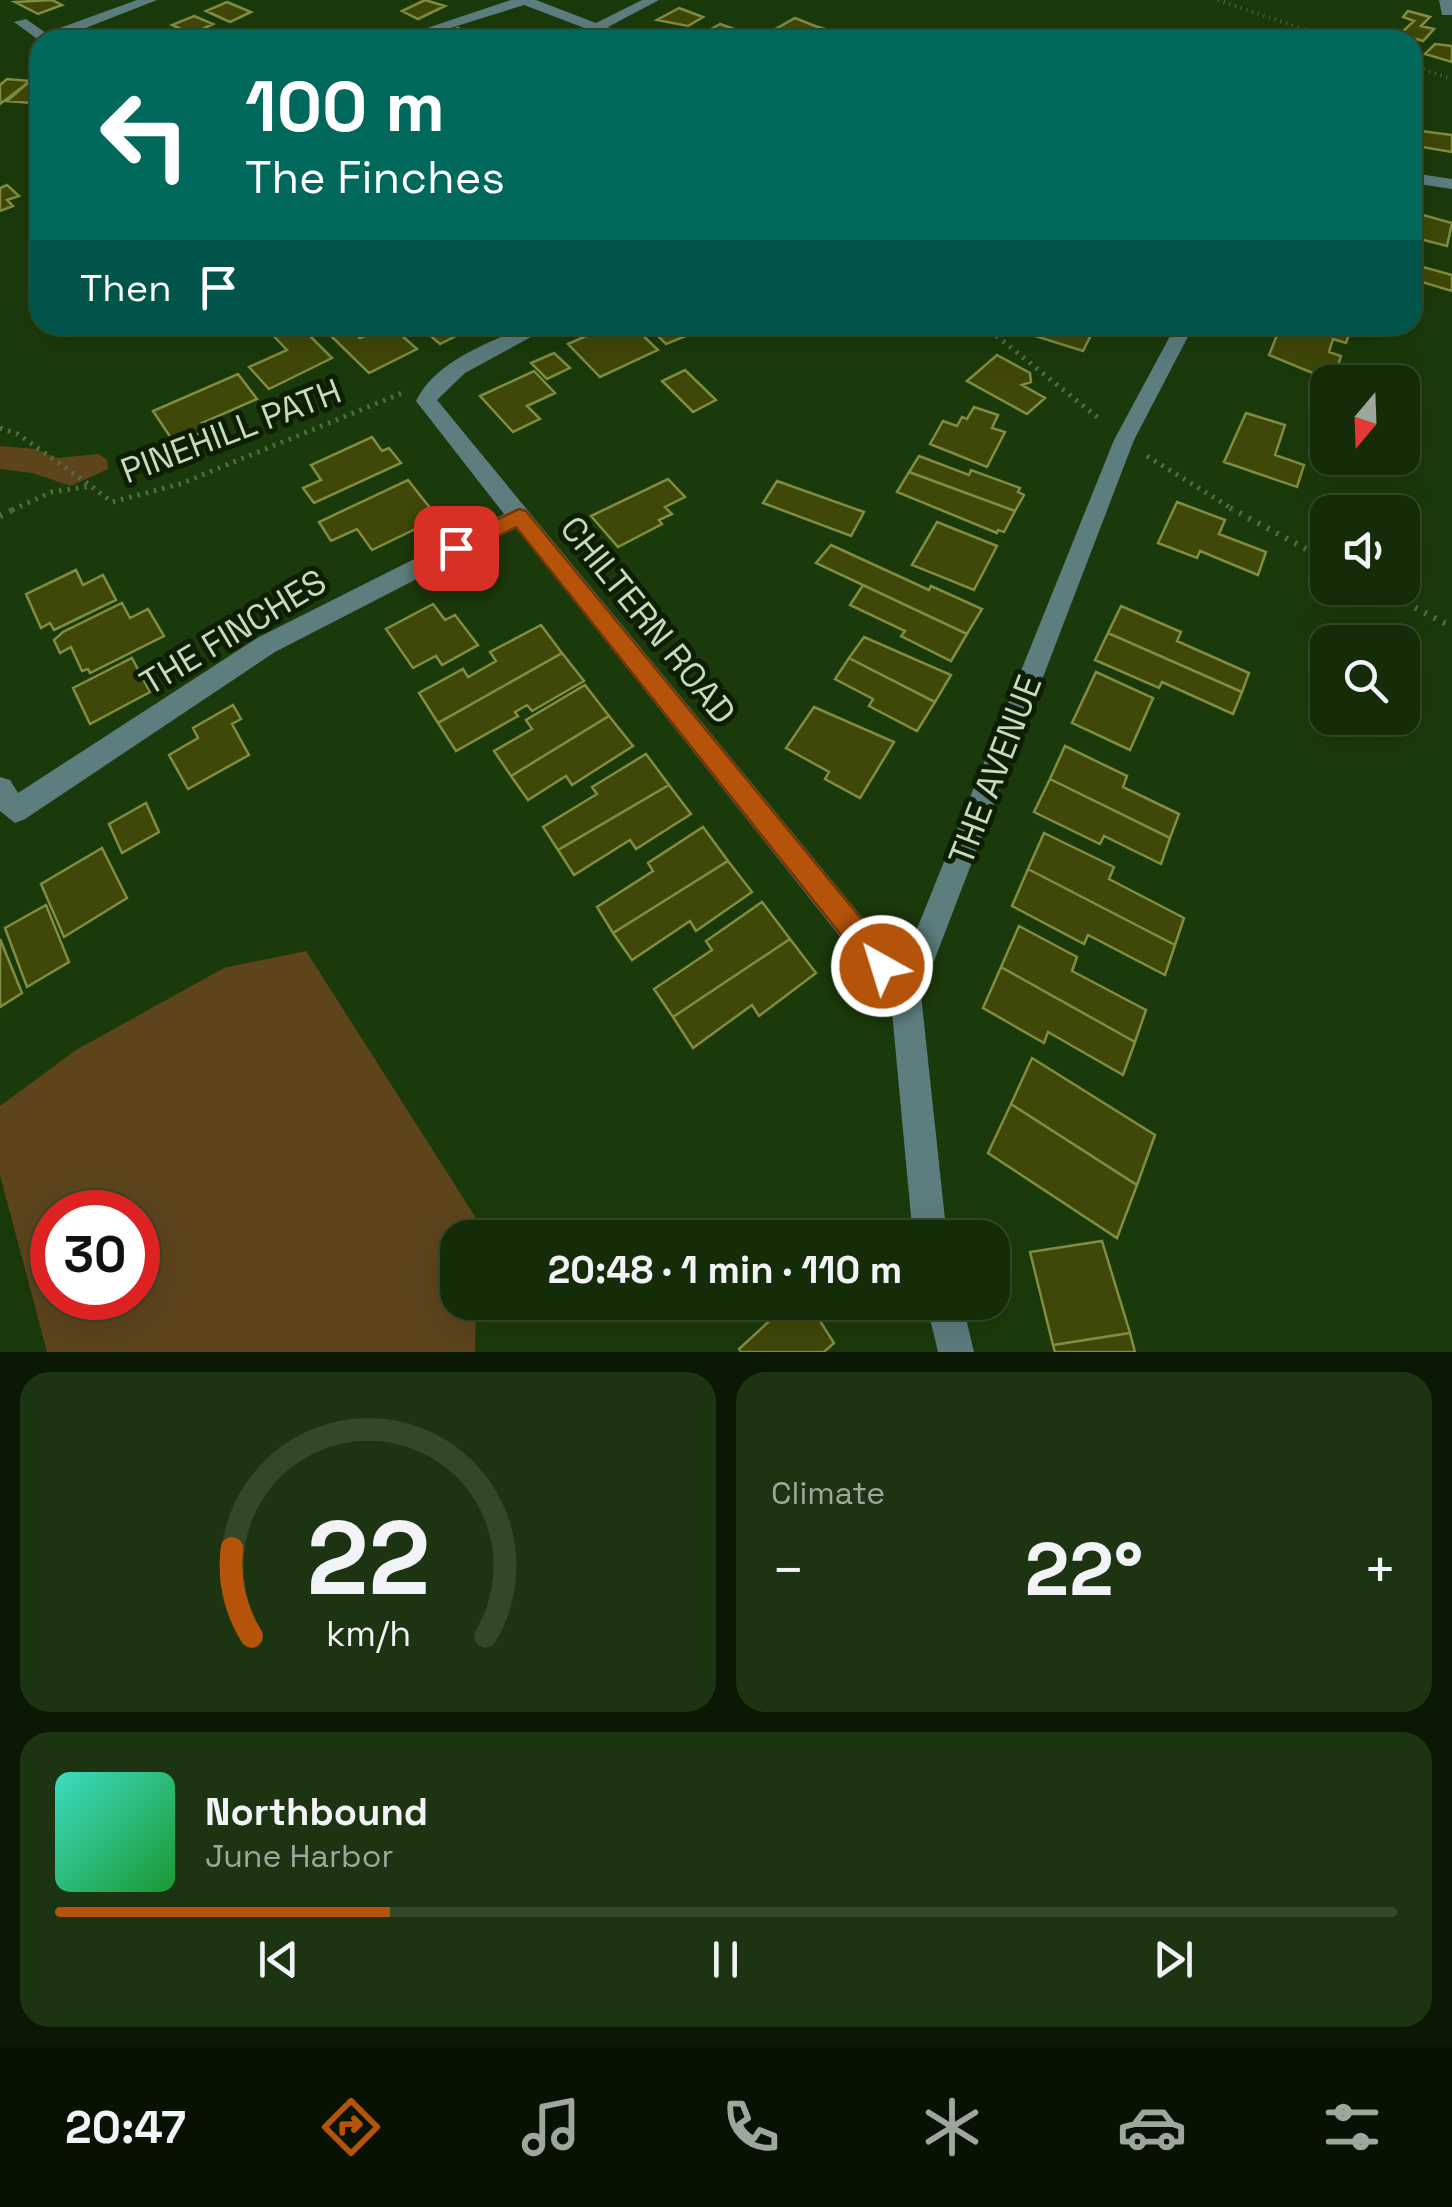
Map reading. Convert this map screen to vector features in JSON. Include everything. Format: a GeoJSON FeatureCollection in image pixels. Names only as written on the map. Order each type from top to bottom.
{"type":"FeatureCollection","features":[{"type":"Feature","properties":{"kind":"street"},"geometry":{"type":"LineString","coordinates":[[70,30],[150,0]]}},
{"type":"Feature","properties":{"kind":"street"},"geometry":{"type":"LineString","coordinates":[[430,30],[525,0],[601,30]]}},
{"type":"Feature","properties":{"kind":"street"},"geometry":{"type":"LineString","coordinates":[[596,28],[652,0]]}},
{"type":"Feature","properties":{"kind":"street"},"geometry":{"type":"LineString","coordinates":[[21,22],[33,30]]}},
{"type":"Feature","properties":{"kind":"street"},"geometry":{"type":"LineString","coordinates":[[1422,180],[1452,184]]}},
{"type":"Feature","properties":{"kind":"street"},"geometry":{"type":"LineString","coordinates":[[428,392],[443,378],[525,335]]}},
{"type":"Feature","properties":{"kind":"street","name":"THE AVENUE"},"geometry":{"type":"LineString","coordinates":[[928,1220],[906,996],[1124,440],[1180,335]]}},
{"type":"Feature","properties":{"kind":"street","name":"CHILTERN ROAD"},"geometry":{"type":"LineString","coordinates":[[428,392],[426,401],[434,414],[906,996]]}},
{"type":"Feature","properties":{"kind":"street","name":"THE FINCHES"},"geometry":{"type":"LineString","coordinates":[[5,808],[266,645],[519,516]]}},
{"type":"Feature","properties":{"kind":"street"},"geometry":{"type":"LineString","coordinates":[[948,1320],[956,1352]]}},
{"type":"Feature","properties":{"kind":"path"},"geometry":{"type":"LineString","coordinates":[[1218,0],[1306,30]]}},
{"type":"Feature","properties":{"kind":"path"},"geometry":{"type":"LineString","coordinates":[[1422,69],[1452,79]]}},
{"type":"Feature","properties":{"kind":"path"},"geometry":{"type":"LineString","coordinates":[[995,335],[1124,440],[1214,500],[1310,551]]}},
{"type":"Feature","properties":{"kind":"path","name":"PINEHILL PATH"},"geometry":{"type":"LineString","coordinates":[[0,516],[52,492],[91,486],[112,502],[180,484],[396,394],[428,392]]}},
{"type":"Feature","properties":{"kind":"path"},"geometry":{"type":"LineString","coordinates":[[0,428],[18,434],[91,486]]}},
{"type":"Feature","properties":{"kind":"path"},"geometry":{"type":"LineString","coordinates":[[1410,605],[1452,627]]}},
{"type":"Feature","properties":{"kind":"shaded area"},"geometry":{"type":"Polygon","coordinates":[[[0,446],[35,449],[57,458],[99,454],[107,460],[108,469],[71,486],[32,473],[0,469],[0,446]]]}},
{"type":"Feature","properties":{"kind":"shaded area"},"geometry":{"type":"Polygon","coordinates":[[[306,951],[476,1218],[440,1220],[440,1320],[476,1320],[475,1352],[47,1352],[39,1320],[160,1320],[160,1190],[30,1190],[30,1288],[0,1175],[0,1106],[76,1050],[224,968],[306,951]]]}},
{"type":"Feature","properties":{"kind":"building"},"geometry":{"type":"Polygon","coordinates":[[[52,0],[62,5],[38,14],[15,2],[52,0]]]}},
{"type":"Feature","properties":{"kind":"building"},"geometry":{"type":"Polygon","coordinates":[[[425,0],[445,6],[418,19],[402,11],[425,0]]]}},
{"type":"Feature","properties":{"kind":"building"},"geometry":{"type":"Polygon","coordinates":[[[227,2],[251,12],[230,22],[206,11],[227,2]]]}},
{"type":"Feature","properties":{"kind":"building"},"geometry":{"type":"Polygon","coordinates":[[[679,8],[703,17],[688,26],[657,20],[679,8]]]}},
{"type":"Feature","properties":{"kind":"building"},"geometry":{"type":"Polygon","coordinates":[[[1408,11],[1430,17],[1421,26],[1434,29],[1422,41],[1422,30],[1404,30],[1414,21],[1403,17],[1408,11]]]}},
{"type":"Feature","properties":{"kind":"building"},"geometry":{"type":"Polygon","coordinates":[[[194,16],[213,24],[200,30],[172,25],[194,16]]]}},
{"type":"Feature","properties":{"kind":"building"},"geometry":{"type":"Polygon","coordinates":[[[795,18],[828,30],[774,30],[795,18]]]}},
{"type":"Feature","properties":{"kind":"building"},"geometry":{"type":"Polygon","coordinates":[[[720,24],[734,29],[732,30],[710,30],[720,24]]]}},
{"type":"Feature","properties":{"kind":"building"},"geometry":{"type":"Polygon","coordinates":[[[1435,44],[1452,46],[1452,62],[1425,54],[1435,44]]]}},
{"type":"Feature","properties":{"kind":"building"},"geometry":{"type":"Polygon","coordinates":[[[7,79],[30,81],[0,104],[0,85],[7,79]]]}},
{"type":"Feature","properties":{"kind":"building"},"geometry":{"type":"Polygon","coordinates":[[[30,81],[30,103],[7,101],[30,81]]]}},
{"type":"Feature","properties":{"kind":"building"},"geometry":{"type":"Polygon","coordinates":[[[1422,131],[1452,135],[1452,152],[1422,147],[1422,131]]]}},
{"type":"Feature","properties":{"kind":"building"},"geometry":{"type":"Polygon","coordinates":[[[7,185],[19,196],[7,200],[13,206],[0,211],[0,188],[7,185]]]}},
{"type":"Feature","properties":{"kind":"building"},"geometry":{"type":"Polygon","coordinates":[[[1422,215],[1452,223],[1447,246],[1422,240],[1422,215]]]}},
{"type":"Feature","properties":{"kind":"building"},"geometry":{"type":"Polygon","coordinates":[[[1422,267],[1452,275],[1452,291],[1422,282],[1422,267]]]}},
{"type":"Feature","properties":{"kind":"building"},"geometry":{"type":"Polygon","coordinates":[[[273,335],[309,335],[332,358],[269,389],[249,367],[287,350],[273,335]]]}},
{"type":"Feature","properties":{"kind":"building"},"geometry":{"type":"Polygon","coordinates":[[[330,335],[401,335],[417,349],[369,373],[330,335]]]}},
{"type":"Feature","properties":{"kind":"building"},"geometry":{"type":"Polygon","coordinates":[[[430,335],[458,335],[440,344],[430,335]]]}},
{"type":"Feature","properties":{"kind":"building"},"geometry":{"type":"Polygon","coordinates":[[[588,335],[642,335],[658,350],[600,377],[568,344],[588,335]]]}},
{"type":"Feature","properties":{"kind":"building"},"geometry":{"type":"Polygon","coordinates":[[[657,335],[688,335],[666,344],[657,335]]]}},
{"type":"Feature","properties":{"kind":"building"},"geometry":{"type":"Polygon","coordinates":[[[1032,335],[1091,335],[1083,351],[1032,335]]]}},
{"type":"Feature","properties":{"kind":"building"},"geometry":{"type":"Polygon","coordinates":[[[1277,335],[1349,335],[1346,343],[1333,339],[1329,352],[1341,356],[1338,365],[1310,365],[1310,372],[1269,355],[1277,335]]]}},
{"type":"Feature","properties":{"kind":"building"},"geometry":{"type":"Polygon","coordinates":[[[554,353],[570,368],[547,379],[531,363],[554,353]]]}},
{"type":"Feature","properties":{"kind":"building"},"geometry":{"type":"Polygon","coordinates":[[[997,355],[1030,373],[1031,382],[1022,385],[1045,398],[1027,414],[967,381],[997,355]]]}},
{"type":"Feature","properties":{"kind":"building"},"geometry":{"type":"Polygon","coordinates":[[[685,370],[716,400],[693,412],[662,381],[685,370]]]}},
{"type":"Feature","properties":{"kind":"building"},"geometry":{"type":"Polygon","coordinates":[[[534,371],[555,393],[527,406],[540,419],[513,432],[480,396],[534,371]]]}},
{"type":"Feature","properties":{"kind":"building"},"geometry":{"type":"Polygon","coordinates":[[[238,374],[257,399],[202,423],[207,430],[175,444],[153,411],[238,374]]]}},
{"type":"Feature","properties":{"kind":"building"},"geometry":{"type":"Polygon","coordinates":[[[974,407],[998,415],[992,428],[1005,432],[987,467],[930,444],[943,421],[957,426],[974,407]]]}},
{"type":"Feature","properties":{"kind":"building"},"geometry":{"type":"Polygon","coordinates":[[[1246,413],[1285,425],[1275,455],[1304,465],[1297,487],[1224,462],[1246,413]]]}},
{"type":"Feature","properties":{"kind":"building"},"geometry":{"type":"Polygon","coordinates":[[[372,437],[382,451],[389,448],[401,463],[314,503],[303,488],[321,480],[311,465],[372,437]]]}},
{"type":"Feature","properties":{"kind":"building"},"geometry":{"type":"Polygon","coordinates":[[[919,456],[969,475],[971,470],[1020,488],[1018,492],[1024,495],[1015,511],[909,472],[919,456]]]}},
{"type":"Feature","properties":{"kind":"building"},"geometry":{"type":"Polygon","coordinates":[[[909,472],[1015,511],[1004,532],[997,533],[897,492],[909,472]]]}},
{"type":"Feature","properties":{"kind":"building"},"geometry":{"type":"Polygon","coordinates":[[[668,479],[685,497],[665,507],[672,514],[659,520],[662,524],[618,547],[591,516],[668,479]]]}},
{"type":"Feature","properties":{"kind":"building"},"geometry":{"type":"Polygon","coordinates":[[[408,480],[438,518],[372,550],[357,529],[331,541],[319,522],[408,480]]]}},
{"type":"Feature","properties":{"kind":"building"},"geometry":{"type":"Polygon","coordinates":[[[777,481],[864,512],[851,536],[763,503],[777,481]]]}},
{"type":"Feature","properties":{"kind":"building"},"geometry":{"type":"Polygon","coordinates":[[[1177,502],[1225,520],[1219,534],[1266,552],[1258,575],[1200,551],[1197,558],[1158,543],[1177,502]]]}},
{"type":"Feature","properties":{"kind":"building"},"geometry":{"type":"Polygon","coordinates":[[[937,522],[997,546],[974,590],[912,565],[937,522]]]}},
{"type":"Feature","properties":{"kind":"building"},"geometry":{"type":"Polygon","coordinates":[[[831,545],[929,590],[931,586],[982,609],[967,634],[816,563],[831,545]]]}},
{"type":"Feature","properties":{"kind":"building"},"geometry":{"type":"Polygon","coordinates":[[[76,570],[83,585],[103,575],[116,600],[54,630],[50,623],[41,628],[26,594],[76,570]]]}},
{"type":"Feature","properties":{"kind":"building"},"geometry":{"type":"Polygon","coordinates":[[[863,585],[967,634],[951,661],[901,636],[905,631],[850,605],[863,585]]]}},
{"type":"Feature","properties":{"kind":"building"},"geometry":{"type":"Polygon","coordinates":[[[122,603],[130,618],[148,609],[164,636],[90,673],[88,669],[82,671],[71,647],[60,653],[54,640],[63,632],[122,603]]]}},
{"type":"Feature","properties":{"kind":"building"},"geometry":{"type":"Polygon","coordinates":[[[433,604],[445,620],[455,615],[478,645],[442,665],[436,656],[413,668],[386,629],[433,604]]]}},
{"type":"Feature","properties":{"kind":"building"},"geometry":{"type":"Polygon","coordinates":[[[1121,606],[1181,632],[1177,641],[1249,673],[1242,692],[1108,633],[1121,606]]]}},
{"type":"Feature","properties":{"kind":"building"},"geometry":{"type":"Polygon","coordinates":[[[541,625],[562,653],[438,723],[419,693],[463,669],[468,677],[496,661],[490,652],[541,625]]]}},
{"type":"Feature","properties":{"kind":"building"},"geometry":{"type":"Polygon","coordinates":[[[1108,633],[1242,692],[1233,714],[1162,682],[1159,688],[1095,660],[1108,633]]]}},
{"type":"Feature","properties":{"kind":"building"},"geometry":{"type":"Polygon","coordinates":[[[864,637],[951,675],[935,702],[849,658],[864,637]]]}},
{"type":"Feature","properties":{"kind":"building"},"geometry":{"type":"Polygon","coordinates":[[[562,653],[584,681],[532,711],[527,705],[515,712],[518,716],[456,751],[438,723],[562,653]]]}},
{"type":"Feature","properties":{"kind":"building"},"geometry":{"type":"Polygon","coordinates":[[[132,658],[150,692],[90,724],[73,688],[132,658]]]}},
{"type":"Feature","properties":{"kind":"building"},"geometry":{"type":"Polygon","coordinates":[[[849,658],[935,702],[917,731],[869,706],[873,699],[835,679],[849,658]]]}},
{"type":"Feature","properties":{"kind":"building"},"geometry":{"type":"Polygon","coordinates":[[[1096,672],[1153,698],[1130,750],[1072,723],[1096,672]]]}},
{"type":"Feature","properties":{"kind":"building"},"geometry":{"type":"Polygon","coordinates":[[[585,685],[609,716],[511,776],[494,751],[532,729],[526,720],[585,685]]]}},
{"type":"Feature","properties":{"kind":"building"},"geometry":{"type":"Polygon","coordinates":[[[233,705],[241,719],[232,724],[249,755],[188,789],[169,755],[198,738],[193,728],[233,705]]]}},
{"type":"Feature","properties":{"kind":"building"},"geometry":{"type":"Polygon","coordinates":[[[814,707],[894,742],[860,798],[825,779],[829,772],[786,748],[814,707]]]}},
{"type":"Feature","properties":{"kind":"building"},"geometry":{"type":"Polygon","coordinates":[[[609,716],[633,746],[572,785],[566,776],[528,800],[511,776],[609,716]]]}},
{"type":"Feature","properties":{"kind":"building"},"geometry":{"type":"Polygon","coordinates":[[[1065,746],[1127,776],[1123,787],[1179,814],[1170,838],[1050,779],[1065,746]]]}},
{"type":"Feature","properties":{"kind":"building"},"geometry":{"type":"Polygon","coordinates":[[[646,754],[669,785],[558,850],[543,827],[597,794],[592,787],[646,754]]]}},
{"type":"Feature","properties":{"kind":"building"},"geometry":{"type":"Polygon","coordinates":[[[1050,779],[1170,838],[1161,864],[1104,836],[1100,844],[1034,812],[1050,779]]]}},
{"type":"Feature","properties":{"kind":"building"},"geometry":{"type":"Polygon","coordinates":[[[669,785],[691,814],[636,849],[630,840],[574,875],[558,850],[669,785]]]}},
{"type":"Feature","properties":{"kind":"building"},"geometry":{"type":"Polygon","coordinates":[[[146,803],[159,832],[122,853],[109,824],[146,803]]]}},
{"type":"Feature","properties":{"kind":"building"},"geometry":{"type":"Polygon","coordinates":[[[703,827],[728,861],[613,933],[597,907],[653,871],[648,863],[703,827]]]}},
{"type":"Feature","properties":{"kind":"building"},"geometry":{"type":"Polygon","coordinates":[[[1044,833],[1114,867],[1109,879],[1184,918],[1175,945],[1028,869],[1044,833]]]}},
{"type":"Feature","properties":{"kind":"building"},"geometry":{"type":"Polygon","coordinates":[[[102,848],[127,898],[64,937],[41,884],[102,848]]]}},
{"type":"Feature","properties":{"kind":"building"},"geometry":{"type":"Polygon","coordinates":[[[728,861],[752,892],[696,931],[690,921],[632,960],[613,933],[728,861]]]}},
{"type":"Feature","properties":{"kind":"building"},"geometry":{"type":"Polygon","coordinates":[[[1028,869],[1175,945],[1165,975],[1088,935],[1084,944],[1012,906],[1028,869]]]}},
{"type":"Feature","properties":{"kind":"building"},"geometry":{"type":"Polygon","coordinates":[[[762,902],[790,939],[673,1017],[654,989],[712,950],[706,941],[762,902]]]}},
{"type":"Feature","properties":{"kind":"building"},"geometry":{"type":"Polygon","coordinates":[[[46,905],[69,962],[27,987],[5,928],[46,905]]]}},
{"type":"Feature","properties":{"kind":"building"},"geometry":{"type":"Polygon","coordinates":[[[1019,926],[1077,957],[1072,971],[1146,1010],[1135,1042],[1001,967],[1019,926]]]}},
{"type":"Feature","properties":{"kind":"building"},"geometry":{"type":"Polygon","coordinates":[[[0,939],[22,993],[0,1007],[0,939]]]}},
{"type":"Feature","properties":{"kind":"building"},"geometry":{"type":"Polygon","coordinates":[[[790,939],[816,973],[759,1016],[752,1005],[693,1048],[673,1017],[790,939]]]}},
{"type":"Feature","properties":{"kind":"building"},"geometry":{"type":"Polygon","coordinates":[[[1001,967],[1135,1042],[1123,1075],[1048,1032],[1044,1043],[983,1008],[1001,967]]]}},
{"type":"Feature","properties":{"kind":"building"},"geometry":{"type":"Polygon","coordinates":[[[1032,1058],[1155,1135],[1137,1185],[1011,1104],[1032,1058]]]}},
{"type":"Feature","properties":{"kind":"building"},"geometry":{"type":"Polygon","coordinates":[[[1011,1104],[1137,1185],[1117,1238],[988,1153],[1011,1104]]]}},
{"type":"Feature","properties":{"kind":"building"},"geometry":{"type":"Polygon","coordinates":[[[1102,1241],[1130,1333],[1053,1345],[1030,1252],[1102,1241]]]}},
{"type":"Feature","properties":{"kind":"building"},"geometry":{"type":"Polygon","coordinates":[[[770,1320],[819,1320],[834,1343],[824,1352],[739,1349],[770,1320]]]}},
{"type":"Feature","properties":{"kind":"building"},"geometry":{"type":"Polygon","coordinates":[[[1130,1333],[1135,1352],[1055,1352],[1053,1345],[1130,1333]]]}},
{"type":"Feature","properties":{"kind":"route"},"geometry":{"type":"LineString","coordinates":[[456,548],[519,516],[882,966]]}}]}
